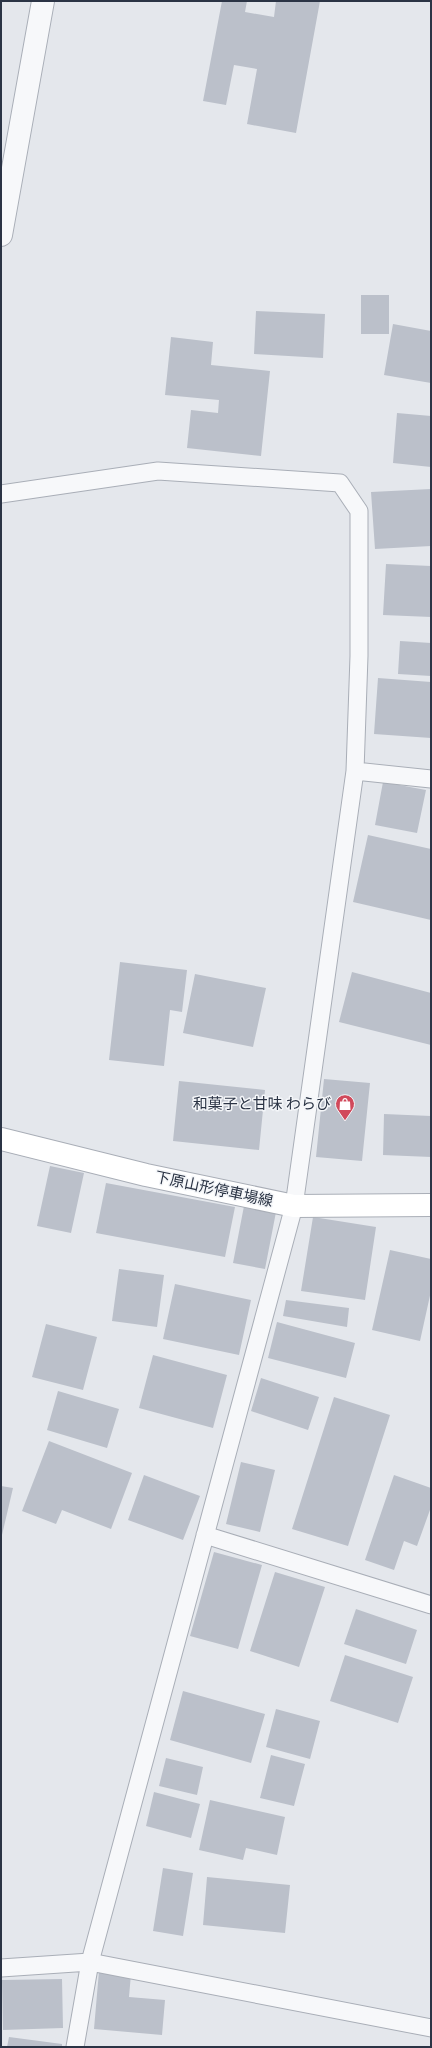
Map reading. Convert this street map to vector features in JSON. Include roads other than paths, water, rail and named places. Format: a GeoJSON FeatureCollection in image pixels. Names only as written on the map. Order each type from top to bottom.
{"type":"FeatureCollection","features":[{"type":"Feature","properties":{"kind":"main road","name":"下原山形停車場線"},"geometry":{"type":"LineString","coordinates":[[1,1139],[146,1174],[294,1206],[431,1205]]}},
{"type":"Feature","properties":{"kind":"street"},"geometry":{"type":"LineString","coordinates":[[1,235],[43,1]]}},
{"type":"Feature","properties":{"kind":"lane"},"geometry":{"type":"LineString","coordinates":[[1,494],[158,471],[340,483],[359,511],[359,656],[355,771],[294,1206],[90,1962],[75,2047]]}},
{"type":"Feature","properties":{"kind":"lane"},"geometry":{"type":"LineString","coordinates":[[355,771],[431,779]]}},
{"type":"Feature","properties":{"kind":"lane"},"geometry":{"type":"LineString","coordinates":[[205,1535],[431,1605]]}},
{"type":"Feature","properties":{"kind":"lane"},"geometry":{"type":"LineString","coordinates":[[1,1968],[90,1962],[431,2028]]}},
{"type":"Feature","properties":{"kind":"place","name":"和菓子と甘味 わらび"},"geometry":{"type":"Point","coordinates":[345,1121]}}]}
